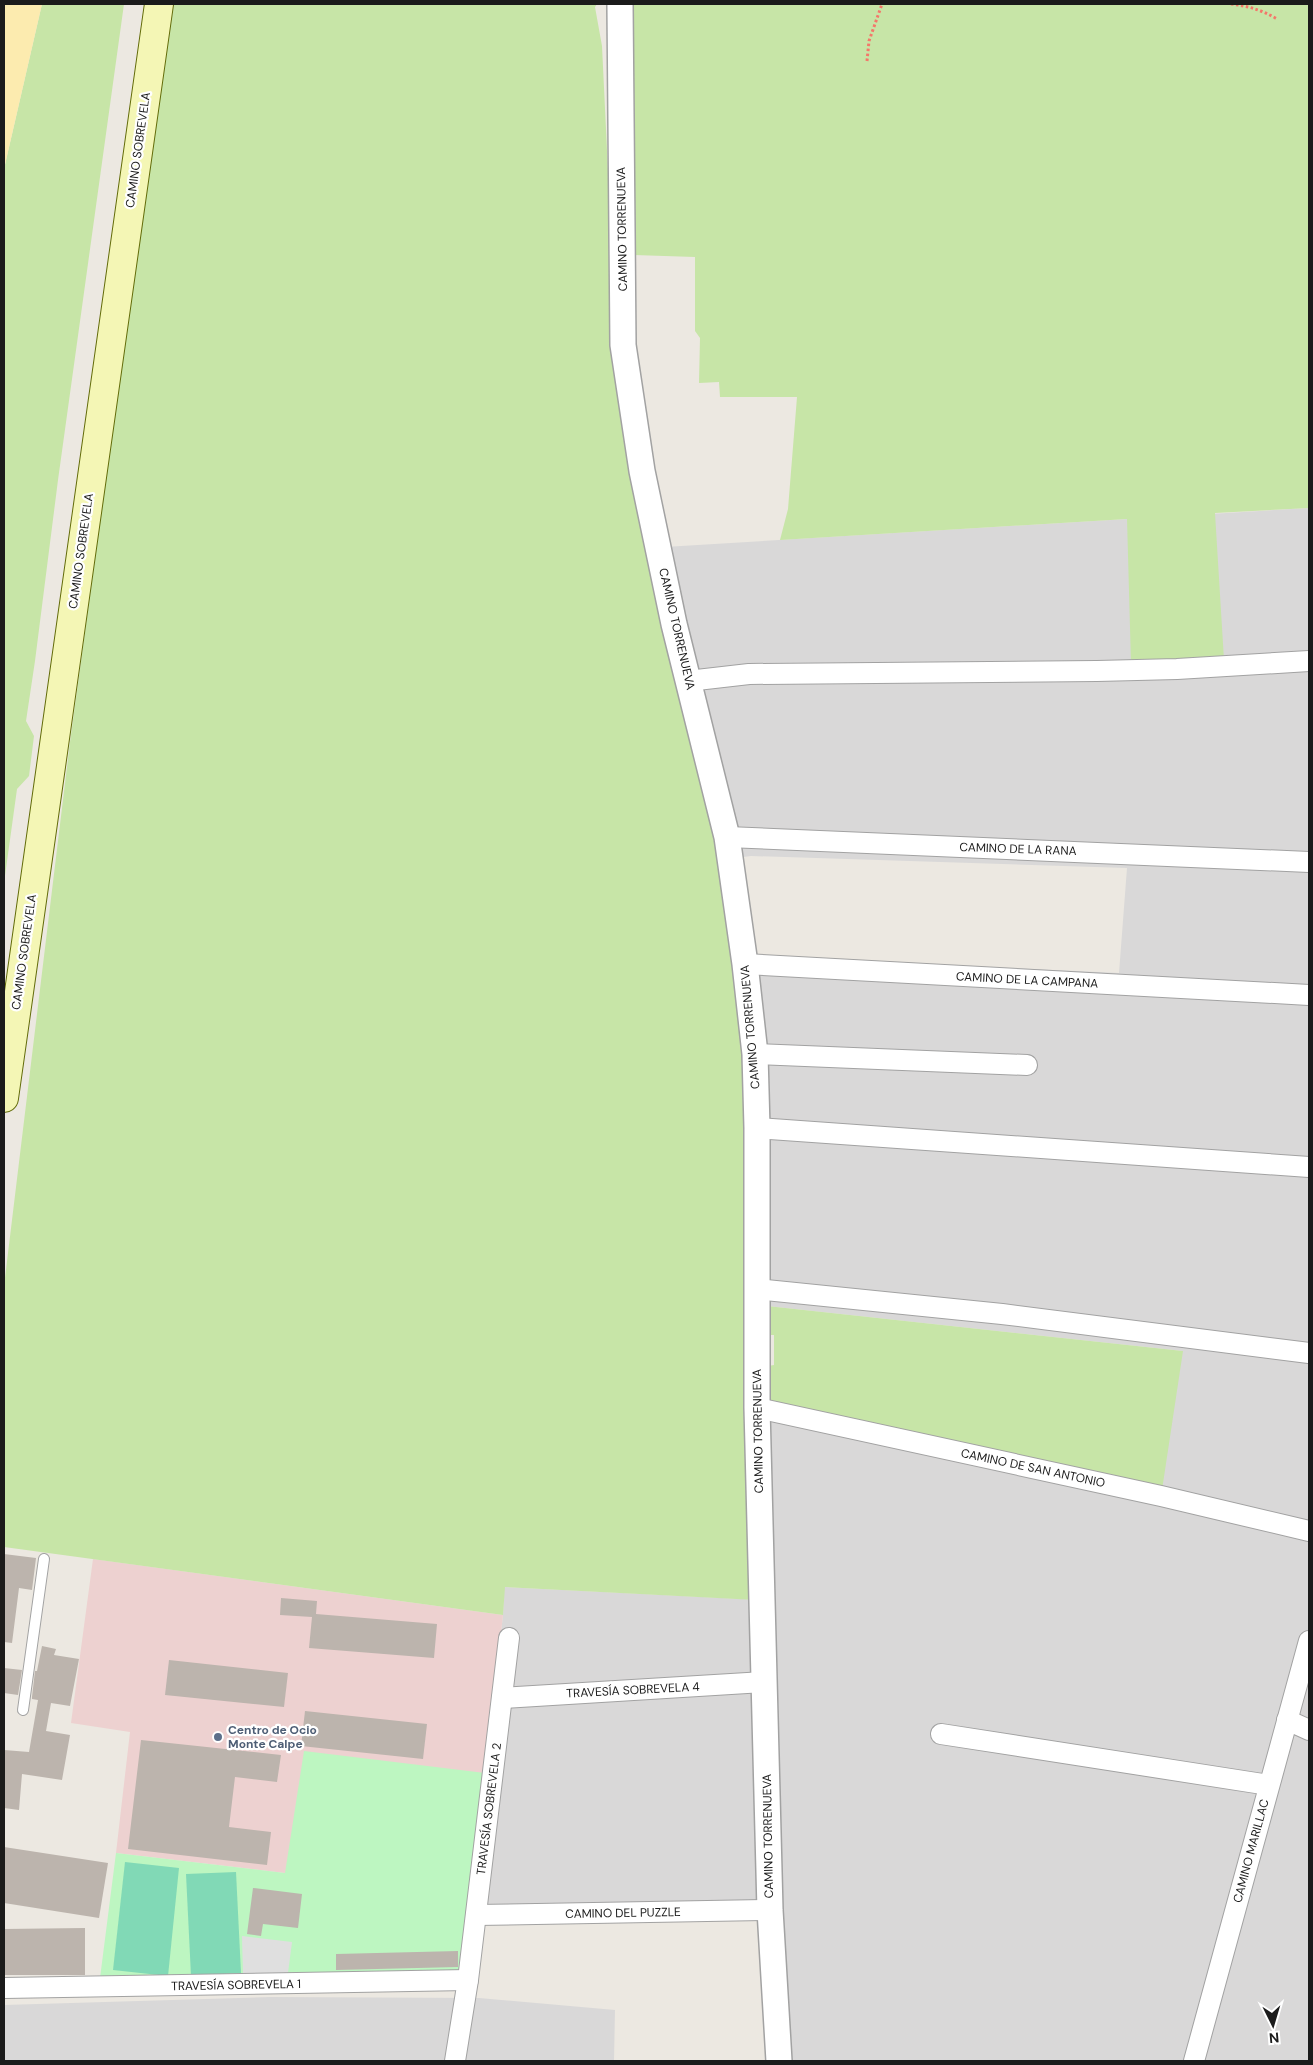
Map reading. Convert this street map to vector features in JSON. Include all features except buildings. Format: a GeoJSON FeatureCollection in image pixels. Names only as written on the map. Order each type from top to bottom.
{"type":"FeatureCollection","features":[{"type":"Feature","properties":{"kind":"main road","name":"CAMINO SOBREVELA"},"geometry":{"type":"LineString","coordinates":[[4,1098],[159,4]]}},
{"type":"Feature","properties":{"kind":"street","name":"CAMINO TORRENUEVA"},"geometry":{"type":"LineString","coordinates":[[620,4],[623,345],[642,471],[688,681],[727,837],[745,964],[755,1054],[757,1128],[756,1408],[770,1910],[779,2061]]}},
{"type":"Feature","properties":{"kind":"street"},"geometry":{"type":"LineString","coordinates":[[688,681],[749,674],[1097,671],[1177,669],[1309,661]]}},
{"type":"Feature","properties":{"kind":"street","name":"CAMINO DE LA RANA"},"geometry":{"type":"LineString","coordinates":[[727,837],[1309,862]]}},
{"type":"Feature","properties":{"kind":"street","name":"CAMINO DE LA CAMPANA"},"geometry":{"type":"LineString","coordinates":[[745,964],[1309,995]]}},
{"type":"Feature","properties":{"kind":"street"},"geometry":{"type":"LineString","coordinates":[[755,1054],[1027,1065]]}},
{"type":"Feature","properties":{"kind":"street"},"geometry":{"type":"LineString","coordinates":[[757,1128],[1309,1167]]}},
{"type":"Feature","properties":{"kind":"street"},"geometry":{"type":"LineString","coordinates":[[756,1290],[1002,1314],[1309,1353]]}},
{"type":"Feature","properties":{"kind":"street","name":"CAMINO DE SAN ANTONIO"},"geometry":{"type":"LineString","coordinates":[[756,1408],[1161,1496],[1309,1531]]}},
{"type":"Feature","properties":{"kind":"street","name":"TRAVESÍA SOBREVELA 2"},"geometry":{"type":"LineString","coordinates":[[455,2061],[468,1980],[509,1638]]}},
{"type":"Feature","properties":{"kind":"street","name":"CAMINO MARILLAC"},"geometry":{"type":"LineString","coordinates":[[1194,2061],[1309,1642]]}},
{"type":"Feature","properties":{"kind":"street","name":"TRAVESÍA SOBREVELA 4"},"geometry":{"type":"LineString","coordinates":[[502,1698],[764,1682]]}},
{"type":"Feature","properties":{"kind":"street"},"geometry":{"type":"LineString","coordinates":[[1287,1720],[1309,1730]]}},
{"type":"Feature","properties":{"kind":"street"},"geometry":{"type":"LineString","coordinates":[[941,1734],[1269,1785]]}},
{"type":"Feature","properties":{"kind":"street","name":"CAMINO DEL PUZZLE"},"geometry":{"type":"LineString","coordinates":[[476,1915],[770,1910]]}},
{"type":"Feature","properties":{"kind":"street","name":"TRAVESÍA SOBREVELA 1"},"geometry":{"type":"LineString","coordinates":[[4,1988],[468,1980]]}},
{"type":"Feature","properties":{"kind":"lane"},"geometry":{"type":"LineString","coordinates":[[24,1710],[44,1558]]}},
{"type":"Feature","properties":{"kind":"path"},"geometry":{"type":"LineString","coordinates":[[867,61],[869,41],[882,4]]}},
{"type":"Feature","properties":{"kind":"path"},"geometry":{"type":"LineString","coordinates":[[1231,4],[1247,6],[1265,12],[1277,19]]}},
{"type":"Feature","properties":{"kind":"shaded area"},"geometry":{"type":"Polygon","coordinates":[[[1309,508],[1309,2061],[779,2061],[770,1910],[476,1915],[485,1773],[503,1615],[504,1587],[762,1600],[757,1408],[1183,1351],[767,1306],[744,956],[1119,973],[1127,868],[751,856],[720,860],[648,548],[1309,508]]]}},
{"type":"Feature","properties":{"kind":"shaded area"},"geometry":{"type":"Polygon","coordinates":[[[93,1559],[503,1615],[485,1773],[285,1873],[116,1853],[130,1732],[71,1723],[93,1559]]]}},
{"type":"Feature","properties":{"kind":"shaded area"},"geometry":{"type":"Polygon","coordinates":[[[242,1936],[292,1942],[288,1973],[243,1973],[242,1936]]]}},
{"type":"Feature","properties":{"kind":"shaded area"},"geometry":{"type":"Polygon","coordinates":[[[271,1997],[479,1998],[615,2010],[614,2061],[4,2061],[4,2005],[271,1997]]]}},
{"type":"Feature","properties":{"kind":"green space"},"geometry":{"type":"Polygon","coordinates":[[[42,4],[124,4],[26,721],[34,736],[29,776],[17,789],[4,883],[4,169],[42,4]]]}},
{"type":"Feature","properties":{"kind":"green space"},"geometry":{"type":"Polygon","coordinates":[[[174,4],[597,4],[595,7],[602,46],[613,275],[715,832],[739,1008],[748,1118],[756,1600],[505,1587],[503,1615],[4,1547],[4,1286],[70,742],[154,127],[174,4]]]}},
{"type":"Feature","properties":{"kind":"green space"},"geometry":{"type":"Polygon","coordinates":[[[633,4],[1309,4],[1309,508],[1215,513],[1224,660],[1131,664],[1127,519],[780,540],[788,509],[797,397],[720,397],[719,382],[699,383],[700,338],[695,331],[695,257],[634,255],[633,4]]]}},
{"type":"Feature","properties":{"kind":"green space"},"geometry":{"type":"Polygon","coordinates":[[[767,1306],[1183,1351],[1162,1490],[769,1402],[768,1366],[774,1365],[774,1335],[767,1335],[767,1306]]]}},
{"type":"Feature","properties":{"kind":"green space"},"geometry":{"type":"Polygon","coordinates":[[[304,1751],[485,1773],[463,1966],[454,1974],[243,1973],[100,1978],[116,1853],[285,1873],[304,1751]]]}},
{"type":"Feature","properties":{"kind":"green space"},"geometry":{"type":"Polygon","coordinates":[[[125,1862],[179,1868],[168,1976],[113,1970],[125,1862]]]}},
{"type":"Feature","properties":{"kind":"green space"},"geometry":{"type":"Polygon","coordinates":[[[236,1872],[241,1973],[191,1976],[186,1874],[236,1872]]]}},
{"type":"Feature","properties":{"kind":"sand"},"geometry":{"type":"Polygon","coordinates":[[[4,4],[42,4],[4,169],[4,4]]]}},
{"type":"Feature","properties":{"kind":"place","name":"Centro de Ocio Monte Calpe"},"geometry":{"type":"Point","coordinates":[218,1737]}}]}
